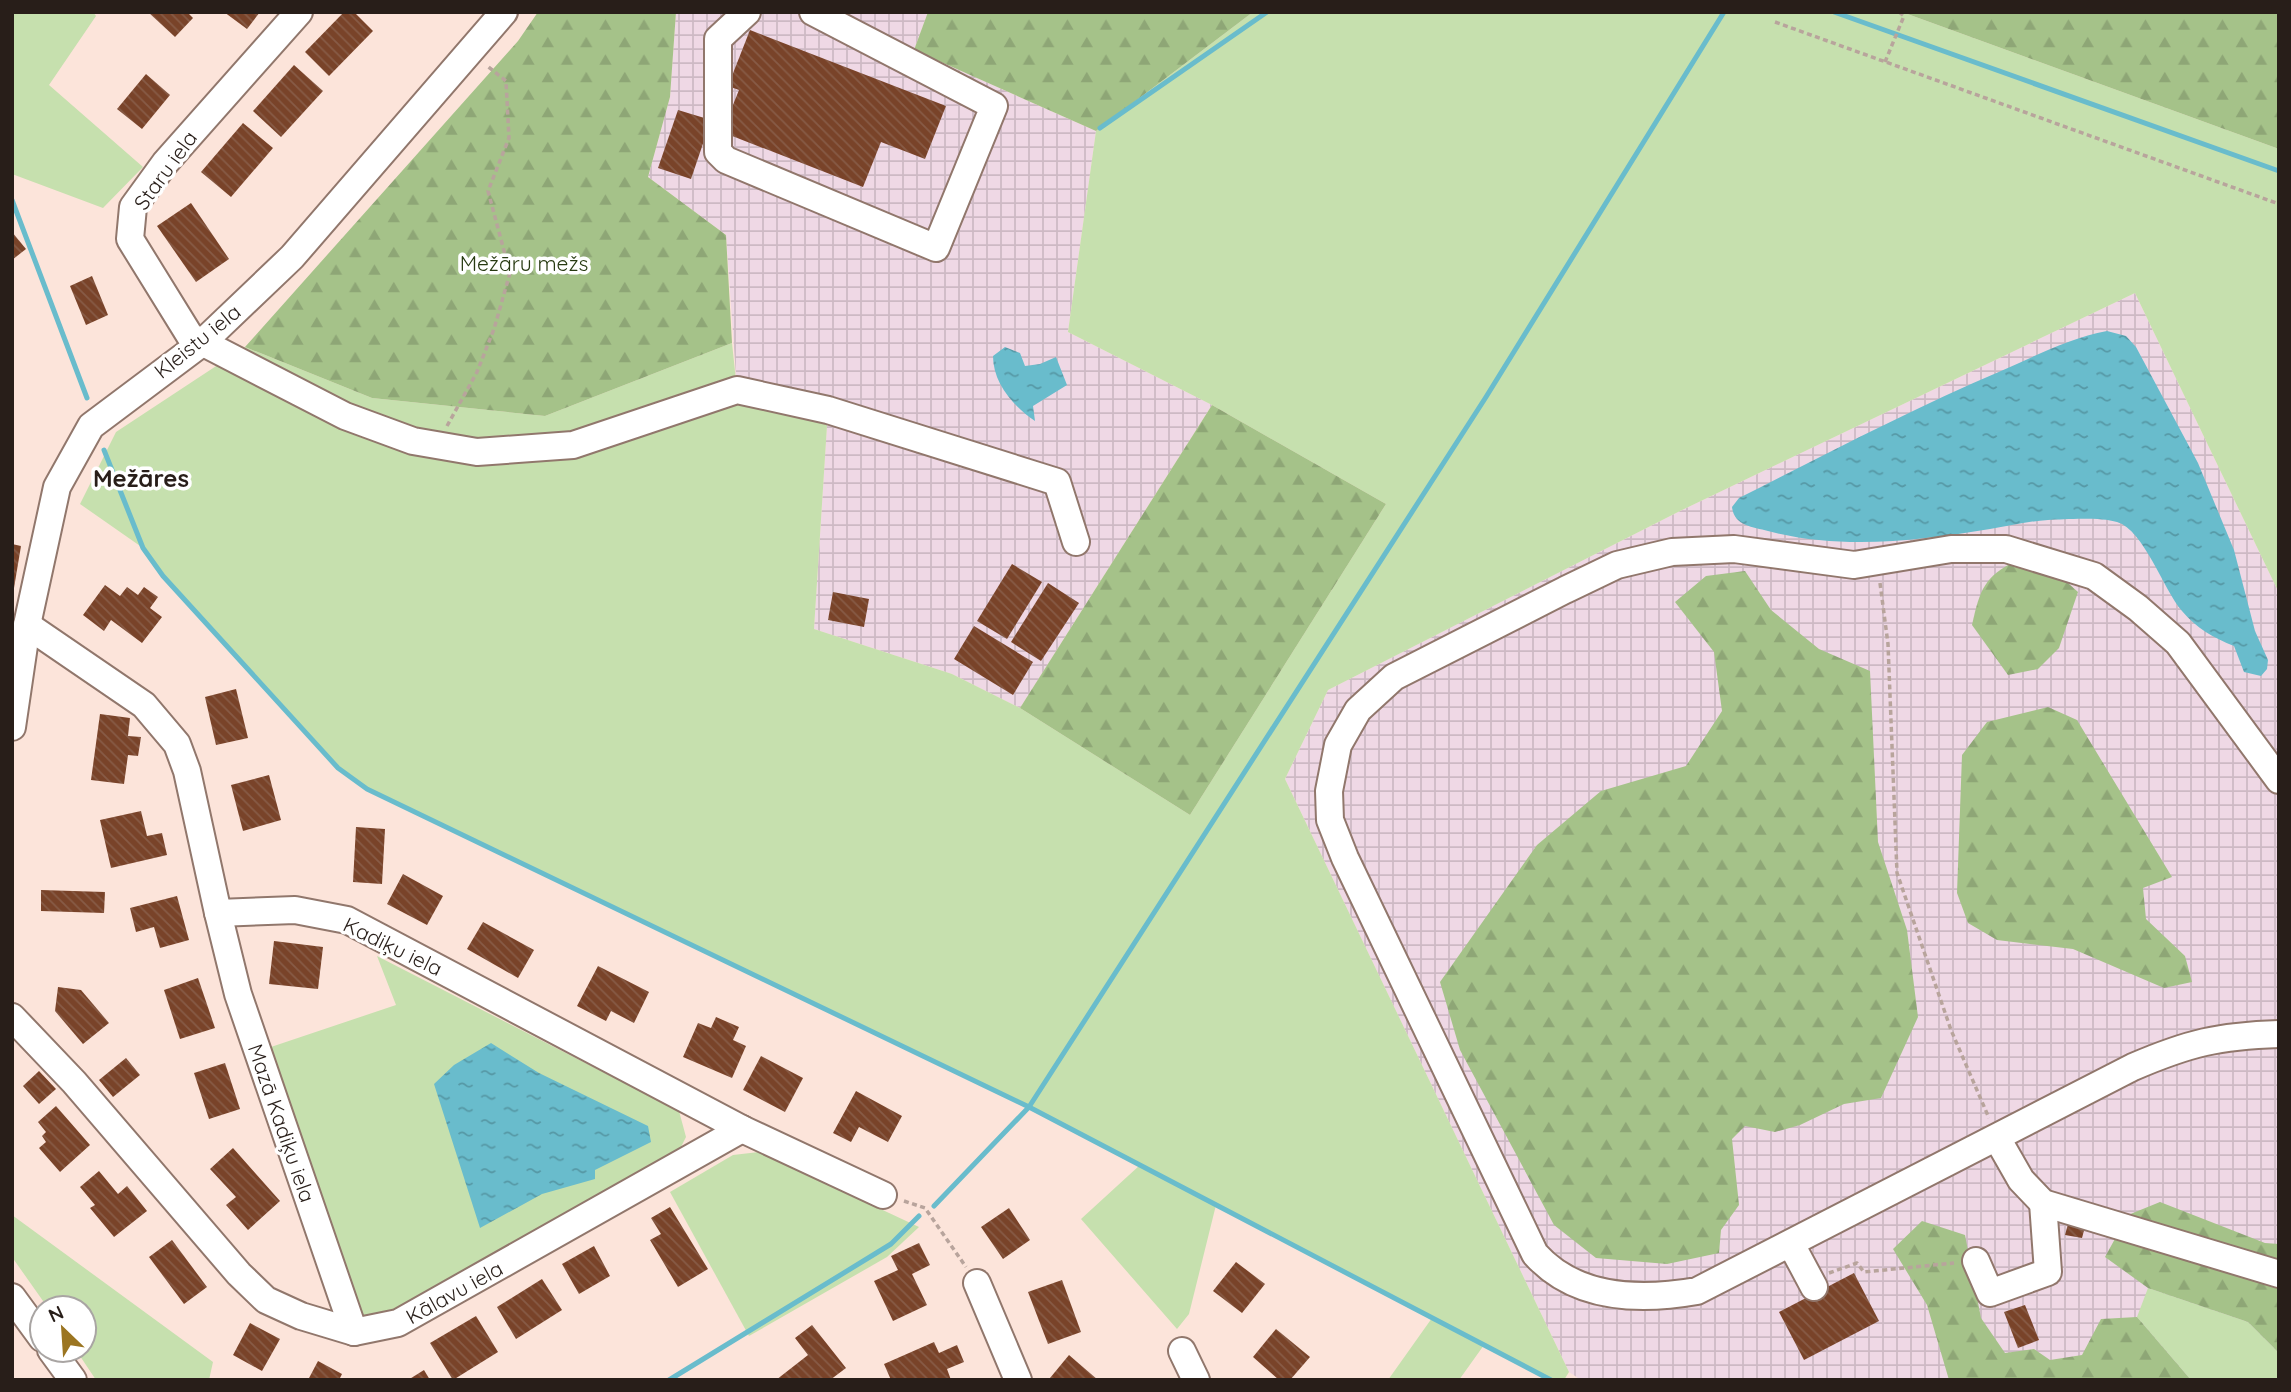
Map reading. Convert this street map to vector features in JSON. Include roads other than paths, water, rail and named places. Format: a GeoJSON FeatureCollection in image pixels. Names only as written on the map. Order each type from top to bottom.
{"type":"FeatureCollection","features":[{"type":"Feature","properties":{"kind":"street","name":"Staru iela"},"geometry":{"type":"LineString","coordinates":[[299,12],[165,163],[133,207],[130,239],[190,336],[345,416],[413,441],[477,452],[573,445],[737,390],[828,410],[1057,482],[1076,542]]}},
{"type":"Feature","properties":{"kind":"street","name":"Kleistu iela"},"geometry":{"type":"LineString","coordinates":[[12,727],[27,625],[57,487],[91,426],[202,342],[292,257],[504,12]]}},
{"type":"Feature","properties":{"kind":"street"},"geometry":{"type":"LineString","coordinates":[[747,12],[718,38],[718,152],[726,160],[936,248],[994,106],[813,12]]}},
{"type":"Feature","properties":{"kind":"street"},"geometry":{"type":"LineString","coordinates":[[2279,780],[2178,643],[2138,608],[2094,576],[2006,549],[1951,550],[1877,564],[1854,565],[1734,549],[1672,552],[1617,565],[1394,677],[1358,710],[1338,745],[1329,790],[1330,820],[1340,845],[1535,1254],[1550,1271],[1577,1287],[1657,1298],[1697,1291],[2133,1067],[2180,1047],[2224,1036],[2279,1034]]}},
{"type":"Feature","properties":{"kind":"street"},"geometry":{"type":"LineString","coordinates":[[27,625],[144,705],[177,744],[187,771],[218,913]]}},
{"type":"Feature","properties":{"kind":"street","name":"Kadiķu iela"},"geometry":{"type":"LineString","coordinates":[[218,913],[295,910],[347,920],[741,1129],[883,1195]]}},
{"type":"Feature","properties":{"kind":"street","name":"Mazā Kadiķu iela"},"geometry":{"type":"LineString","coordinates":[[218,913],[238,994],[354,1332]]}},
{"type":"Feature","properties":{"kind":"street","name":"Kālavu iela"},"geometry":{"type":"LineString","coordinates":[[12,1017],[74,1082],[239,1274],[266,1300],[301,1317],[354,1332],[398,1323],[741,1129]]}},
{"type":"Feature","properties":{"kind":"street"},"geometry":{"type":"LineString","coordinates":[[1997,1138],[2021,1180],[2043,1203],[2279,1274]]}},
{"type":"Feature","properties":{"kind":"street"},"geometry":{"type":"LineString","coordinates":[[1976,1261],[1990,1293],[2048,1272],[2043,1203]]}},
{"type":"Feature","properties":{"kind":"street"},"geometry":{"type":"LineString","coordinates":[[1791,1244],[1813,1284]]}},
{"type":"Feature","properties":{"kind":"street"},"geometry":{"type":"LineString","coordinates":[[977,1283],[1018,1380]]}},
{"type":"Feature","properties":{"kind":"street"},"geometry":{"type":"LineString","coordinates":[[12,1297],[28,1319]]}},
{"type":"Feature","properties":{"kind":"street"},"geometry":{"type":"LineString","coordinates":[[1182,1351],[1196,1380]]}},
{"type":"Feature","properties":{"kind":"street"},"geometry":{"type":"LineString","coordinates":[[61,1364],[73,1380]]}},
{"type":"Feature","properties":{"kind":"water"},"geometry":{"type":"Polygon","coordinates":[[[2107,331],[2126,336],[2136,347],[2198,463],[2234,550],[2255,631],[2268,660],[2267,669],[2261,676],[2244,672],[2234,646],[2206,632],[2187,617],[2136,536],[2117,522],[2093,519],[2048,520],[1935,537],[1851,542],[1795,537],[1745,525],[1736,518],[1732,507],[1739,498],[1968,386],[2053,348],[2107,331]]]}},
{"type":"Feature","properties":{"kind":"water"},"geometry":{"type":"Polygon","coordinates":[[[1005,347],[1020,353],[1025,366],[1040,364],[1056,357],[1067,385],[1033,406],[1035,421],[1012,401],[996,375],[993,356],[1005,347]]]}},
{"type":"Feature","properties":{"kind":"water"},"geometry":{"type":"Polygon","coordinates":[[[491,1043],[539,1073],[648,1126],[651,1142],[595,1170],[595,1179],[542,1194],[480,1228],[434,1084],[454,1065],[491,1043]]]}},
{"type":"Feature","properties":{"kind":"waterway"},"geometry":{"type":"LineString","coordinates":[[1100,128],[1267,12]]}},
{"type":"Feature","properties":{"kind":"waterway"},"geometry":{"type":"LineString","coordinates":[[934,1206],[1029,1107],[1486,397],[1724,12]]}},
{"type":"Feature","properties":{"kind":"waterway"},"geometry":{"type":"LineString","coordinates":[[1834,12],[2279,171]]}},
{"type":"Feature","properties":{"kind":"waterway"},"geometry":{"type":"LineString","coordinates":[[12,200],[87,398]]}},
{"type":"Feature","properties":{"kind":"waterway"},"geometry":{"type":"LineString","coordinates":[[104,450],[143,548],[163,576],[338,768],[367,789],[1029,1107],[1551,1380]]}},
{"type":"Feature","properties":{"kind":"waterway"},"geometry":{"type":"LineString","coordinates":[[669,1380],[891,1244],[919,1216]]}},
{"type":"Feature","properties":{"kind":"district","name":"Mežāres"},"geometry":{"type":"Point","coordinates":[141,478]}},
{"type":"Feature","properties":{"kind":"park label","name":"Mežāru mežs"},"geometry":{"type":"Point","coordinates":[524,263]}}]}
